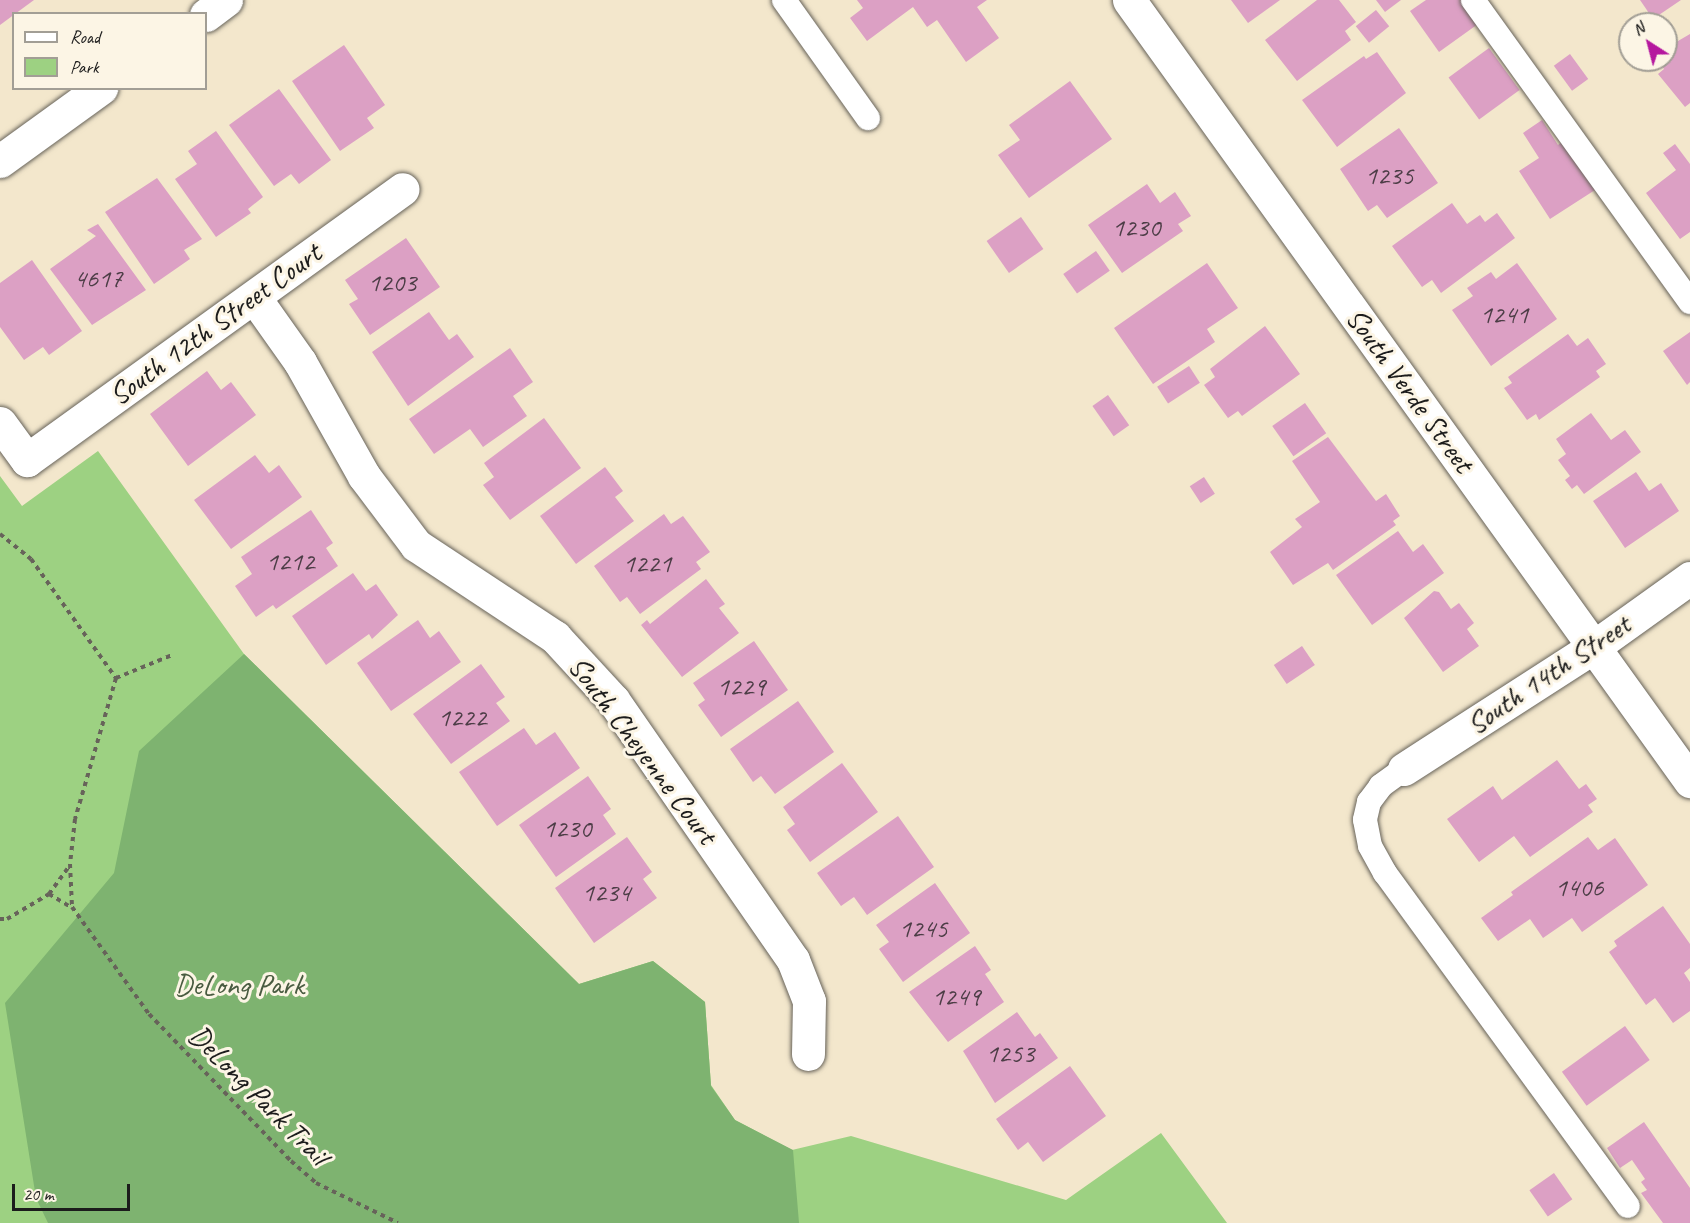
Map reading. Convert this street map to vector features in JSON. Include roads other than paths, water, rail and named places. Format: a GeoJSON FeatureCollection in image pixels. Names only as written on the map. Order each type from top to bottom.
{"type":"FeatureCollection","features":[{"type":"Feature","properties":{"kind":"street"},"geometry":{"type":"LineString","coordinates":[[207,14],[226,0]]}},
{"type":"Feature","properties":{"kind":"street","name":"South Verde Street"},"geometry":{"type":"LineString","coordinates":[[1129,0],[1690,780]]}},
{"type":"Feature","properties":{"kind":"street"},"geometry":{"type":"LineString","coordinates":[[0,161],[99,90]]}},
{"type":"Feature","properties":{"kind":"street","name":"South 12th Street Court"},"geometry":{"type":"LineString","coordinates":[[0,423],[27,459],[403,189]]}},
{"type":"Feature","properties":{"kind":"street","name":"South Cheyenne Court"},"geometry":{"type":"LineString","coordinates":[[254,297],[300,362],[364,476],[416,545],[555,637],[613,700],[796,966],[809,1001],[808,1054]]}},
{"type":"Feature","properties":{"kind":"street","name":"South 14th Street"},"geometry":{"type":"LineString","coordinates":[[1404,769],[1595,646],[1690,578]]}},
{"type":"Feature","properties":{"kind":"lane"},"geometry":{"type":"LineString","coordinates":[[784,0],[868,118]]}},
{"type":"Feature","properties":{"kind":"lane"},"geometry":{"type":"LineString","coordinates":[[1473,0],[1690,302]]}},
{"type":"Feature","properties":{"kind":"lane"},"geometry":{"type":"LineString","coordinates":[[1404,769],[1380,786],[1369,802],[1365,820],[1370,846],[1385,873],[1628,1206]]}},
{"type":"Feature","properties":{"kind":"park label","name":"DeLong Park"},"geometry":{"type":"Point","coordinates":[239,984]}}]}
